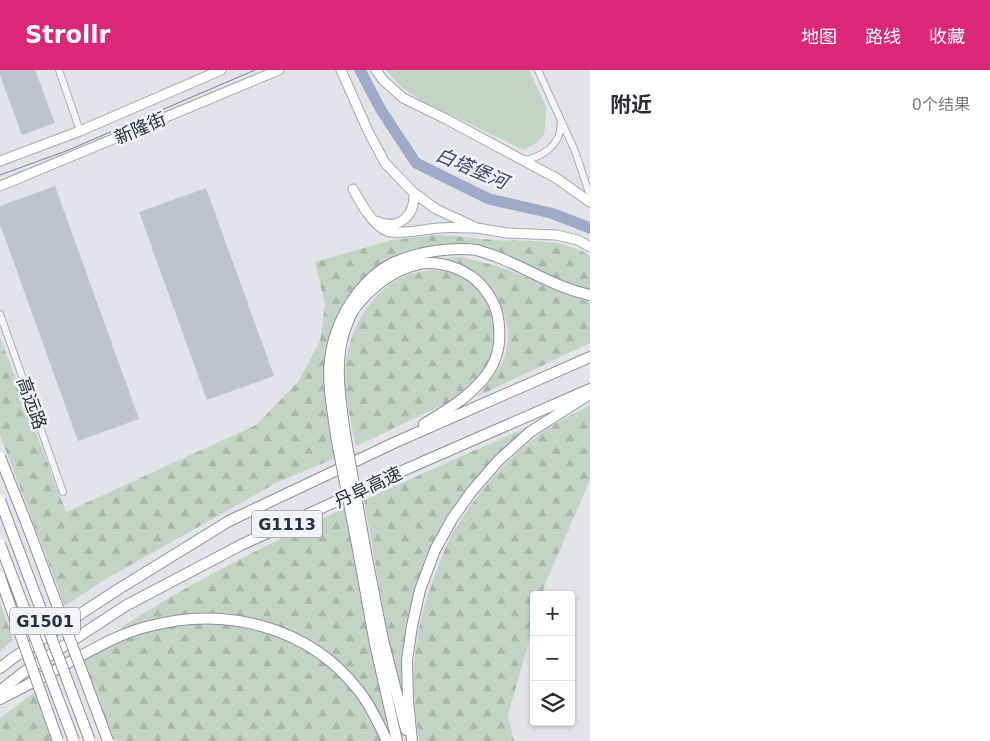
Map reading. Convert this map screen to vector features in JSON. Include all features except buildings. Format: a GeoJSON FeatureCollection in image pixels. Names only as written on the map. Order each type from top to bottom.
{"type":"FeatureCollection","features":[{"type":"Feature","properties":{"kind":"highway"},"geometry":{"type":"LineString","coordinates":[[410,741],[382,640],[363,554],[341,435],[330,391],[330,361],[335,332],[351,301],[372,277],[394,263],[420,253],[452,249],[478,251],[509,261],[574,291],[590,295]]}},
{"type":"Feature","properties":{"kind":"highway"},"geometry":{"type":"LineString","coordinates":[[341,435],[339,362],[342,339],[354,309],[375,286],[396,273],[420,264],[451,266],[468,273],[482,285],[493,301],[498,318],[500,340],[495,361],[484,378],[463,399],[396,442]]}},
{"type":"Feature","properties":{"kind":"highway"},"geometry":{"type":"LineString","coordinates":[[0,668],[116,590],[230,520],[396,442],[590,357]]}},
{"type":"Feature","properties":{"kind":"highway","name":"丹阜高速"},"geometry":{"type":"LineString","coordinates":[[0,691],[24,672],[127,605],[241,545],[402,471],[590,389]]}},
{"type":"Feature","properties":{"kind":"highway"},"geometry":{"type":"LineString","coordinates":[[410,741],[407,660],[420,590],[435,550],[452,519],[472,491],[498,462],[530,432],[590,394]]}},
{"type":"Feature","properties":{"kind":"highway"},"geometry":{"type":"LineString","coordinates":[[0,457],[108,741]]}},
{"type":"Feature","properties":{"kind":"highway","name":"G1501"},"geometry":{"type":"LineString","coordinates":[[0,500],[90,741]]}},
{"type":"Feature","properties":{"kind":"highway"},"geometry":{"type":"LineString","coordinates":[[0,544],[74,741]]}},
{"type":"Feature","properties":{"kind":"highway"},"geometry":{"type":"LineString","coordinates":[[363,554],[375,644],[397,741]]}},
{"type":"Feature","properties":{"kind":"highway"},"geometry":{"type":"LineString","coordinates":[[0,577],[58,741]]}},
{"type":"Feature","properties":{"kind":"highway"},"geometry":{"type":"LineString","coordinates":[[0,700],[103,644],[146,627],[191,618],[222,618],[237,620],[290,636],[319,653],[359,691],[375,716],[387,741]]}},
{"type":"Feature","properties":{"kind":"main road","name":"新隆街"},"geometry":{"type":"LineString","coordinates":[[0,161],[80,132],[221,70]]}},
{"type":"Feature","properties":{"kind":"main road","name":"新隆街"},"geometry":{"type":"LineString","coordinates":[[0,186],[280,70]]}},
{"type":"Feature","properties":{"kind":"main road"},"geometry":{"type":"LineString","coordinates":[[342,70],[368,131],[385,163],[414,193],[436,210],[477,228]]}},
{"type":"Feature","properties":{"kind":"main road"},"geometry":{"type":"LineString","coordinates":[[376,70],[383,80],[403,98],[556,178],[590,202]]}},
{"type":"Feature","properties":{"kind":"main road"},"geometry":{"type":"LineString","coordinates":[[353,189],[373,220],[388,232],[439,228],[477,228],[507,233],[556,235],[578,240],[590,247]]}},
{"type":"Feature","properties":{"kind":"main road"},"geometry":{"type":"LineString","coordinates":[[373,220],[382,224],[400,222],[409,214],[414,203],[414,193]]}},
{"type":"Feature","properties":{"kind":"street"},"geometry":{"type":"LineString","coordinates":[[59,70],[80,132]]}},
{"type":"Feature","properties":{"kind":"street"},"geometry":{"type":"LineString","coordinates":[[538,70],[575,151],[590,196]]}},
{"type":"Feature","properties":{"kind":"street"},"geometry":{"type":"LineString","coordinates":[[523,160],[530,160],[541,155],[555,143],[560,134],[561,121]]}},
{"type":"Feature","properties":{"kind":"street","name":"高远路"},"geometry":{"type":"LineString","coordinates":[[0,314],[63,492]]}},
{"type":"Feature","properties":{"kind":"green space"},"geometry":{"type":"Polygon","coordinates":[[[386,70],[529,70],[546,107],[544,135],[538,142],[524,150],[422,101],[402,88],[386,70]]]}},
{"type":"Feature","properties":{"kind":"green space"},"geometry":{"type":"Polygon","coordinates":[[[435,235],[556,243],[579,250],[590,256],[590,292],[563,283],[497,254],[424,250],[344,310],[338,457],[278,482],[104,580],[65,606],[0,435],[0,337],[66,512],[256,425],[298,382],[320,341],[325,305],[315,262],[392,240],[435,235]]]}},
{"type":"Feature","properties":{"kind":"green space"},"geometry":{"type":"Polygon","coordinates":[[[461,257],[506,269],[590,302],[590,343],[478,396],[498,370],[505,356],[508,329],[499,302],[481,278],[432,261],[442,258],[461,257]]]}},
{"type":"Feature","properties":{"kind":"green space"},"geometry":{"type":"Polygon","coordinates":[[[432,270],[446,271],[461,276],[483,293],[495,317],[497,345],[489,365],[465,392],[451,401],[356,446],[345,377],[349,347],[360,319],[368,306],[389,285],[402,277],[432,270]]]}},
{"type":"Feature","properties":{"kind":"green space"},"geometry":{"type":"Polygon","coordinates":[[[590,405],[590,480],[543,591],[530,591],[530,637],[508,715],[514,741],[419,741],[414,682],[418,636],[429,592],[451,536],[464,515],[496,474],[508,461],[552,426],[590,405]]]}},
{"type":"Feature","properties":{"kind":"green space"},"geometry":{"type":"Polygon","coordinates":[[[547,418],[519,438],[436,544],[403,670],[403,697],[400,697],[364,500],[547,418]]]}},
{"type":"Feature","properties":{"kind":"green space"},"geometry":{"type":"Polygon","coordinates":[[[347,507],[389,724],[383,720],[361,688],[325,652],[306,638],[281,627],[223,615],[199,613],[157,619],[123,629],[122,627],[149,610],[204,578],[347,507]]]}},
{"type":"Feature","properties":{"kind":"green space"},"geometry":{"type":"Polygon","coordinates":[[[0,602],[13,640],[0,651],[0,602]]]}},
{"type":"Feature","properties":{"kind":"green space"},"geometry":{"type":"Polygon","coordinates":[[[200,622],[244,626],[280,637],[315,656],[344,680],[359,698],[370,714],[383,741],[113,741],[84,660],[154,629],[200,622]]]}},
{"type":"Feature","properties":{"kind":"green space"},"geometry":{"type":"Polygon","coordinates":[[[34,693],[52,741],[0,741],[0,718],[34,693]]]}},
{"type":"Feature","properties":{"kind":"waterway","name":"白塔堡河"},"geometry":{"type":"LineString","coordinates":[[360,70],[381,110],[416,163],[489,199],[551,213],[590,228]]}},
{"type":"Feature","properties":{"kind":"tram line"},"geometry":{"type":"LineString","coordinates":[[0,175],[66,151],[255,70]]}}]}
